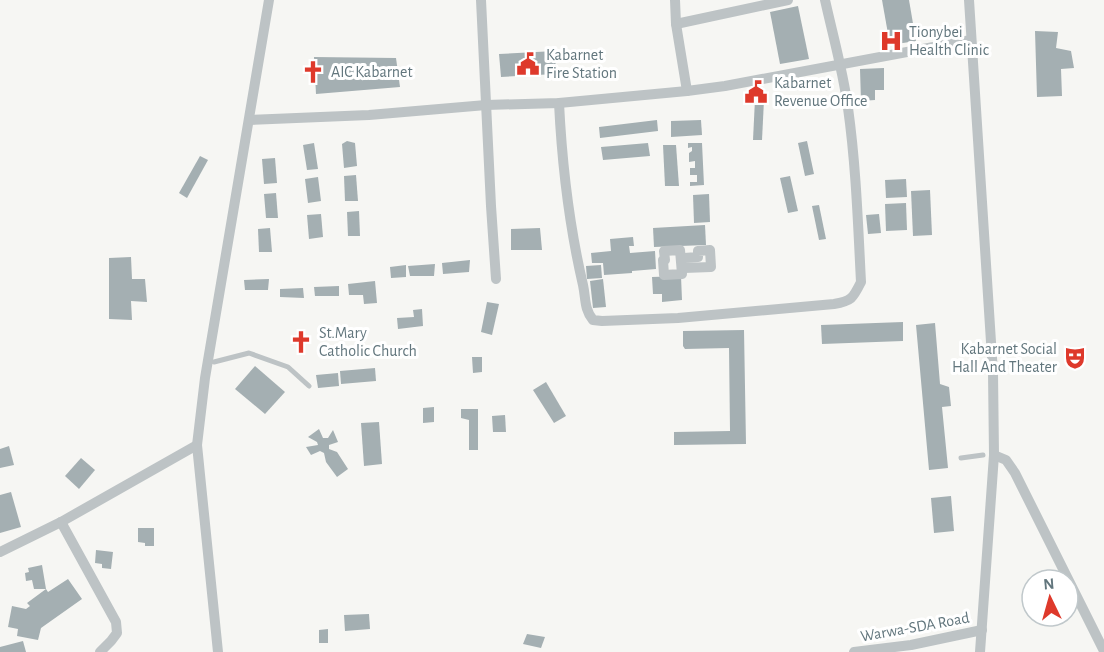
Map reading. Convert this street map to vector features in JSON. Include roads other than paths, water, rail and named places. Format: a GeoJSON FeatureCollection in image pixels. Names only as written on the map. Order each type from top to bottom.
{"type":"FeatureCollection","features":[{"type":"Feature","properties":{"kind":"street"},"geometry":{"type":"LineString","coordinates":[[218,652],[197,446],[213,333],[269,0]]}},
{"type":"Feature","properties":{"kind":"street"},"geometry":{"type":"LineString","coordinates":[[480,0],[496,279]]}},
{"type":"Feature","properties":{"kind":"street"},"geometry":{"type":"LineString","coordinates":[[675,0],[676,24],[687,91]]}},
{"type":"Feature","properties":{"kind":"street"},"geometry":{"type":"LineString","coordinates":[[676,24],[788,0]]}},
{"type":"Feature","properties":{"kind":"street"},"geometry":{"type":"LineString","coordinates":[[559,103],[562,156],[577,260],[587,311],[593,320],[678,318],[848,302],[861,282],[854,169],[848,109],[825,0]]}},
{"type":"Feature","properties":{"kind":"street"},"geometry":{"type":"LineString","coordinates":[[969,0],[993,373],[980,652]]}},
{"type":"Feature","properties":{"kind":"street"},"geometry":{"type":"LineString","coordinates":[[249,120],[369,115],[486,105],[559,103],[687,91],[971,40]]}},
{"type":"Feature","properties":{"kind":"street"},"geometry":{"type":"LineString","coordinates":[[0,552],[61,522],[197,446]]}},
{"type":"Feature","properties":{"kind":"street"},"geometry":{"type":"LineString","coordinates":[[988,455],[1006,460],[1015,473],[1104,651]]}},
{"type":"Feature","properties":{"kind":"street"},"geometry":{"type":"LineString","coordinates":[[61,522],[116,622],[117,633],[100,652]]}},
{"type":"Feature","properties":{"kind":"street","name":"Warwa-SDA Road"},"geometry":{"type":"LineString","coordinates":[[854,652],[910,645],[982,630]]}},
{"type":"Feature","properties":{"kind":"lane"},"geometry":{"type":"LineString","coordinates":[[214,362],[249,352],[288,367],[309,386]]}},
{"type":"Feature","properties":{"kind":"lane"},"geometry":{"type":"LineString","coordinates":[[961,458],[988,455]]}},
{"type":"Feature","properties":{"kind":"place","name":"Tionybei Health Clinic"},"geometry":{"type":"Point","coordinates":[891,41]}},
{"type":"Feature","properties":{"kind":"place","name":"Kabarnet Fire Station"},"geometry":{"type":"Point","coordinates":[528,64]}},
{"type":"Feature","properties":{"kind":"place","name":"AIC Kabarnet"},"geometry":{"type":"Point","coordinates":[313,72]}},
{"type":"Feature","properties":{"kind":"place","name":"Kabarnet Revenue Office"},"geometry":{"type":"Point","coordinates":[756,92]}},
{"type":"Feature","properties":{"kind":"place","name":"St.Mary Catholic Church"},"geometry":{"type":"Point","coordinates":[301,342]}},
{"type":"Feature","properties":{"kind":"place","name":"Kabarnet Social Hall And Theater"},"geometry":{"type":"Point","coordinates":[1075,358]}}]}
